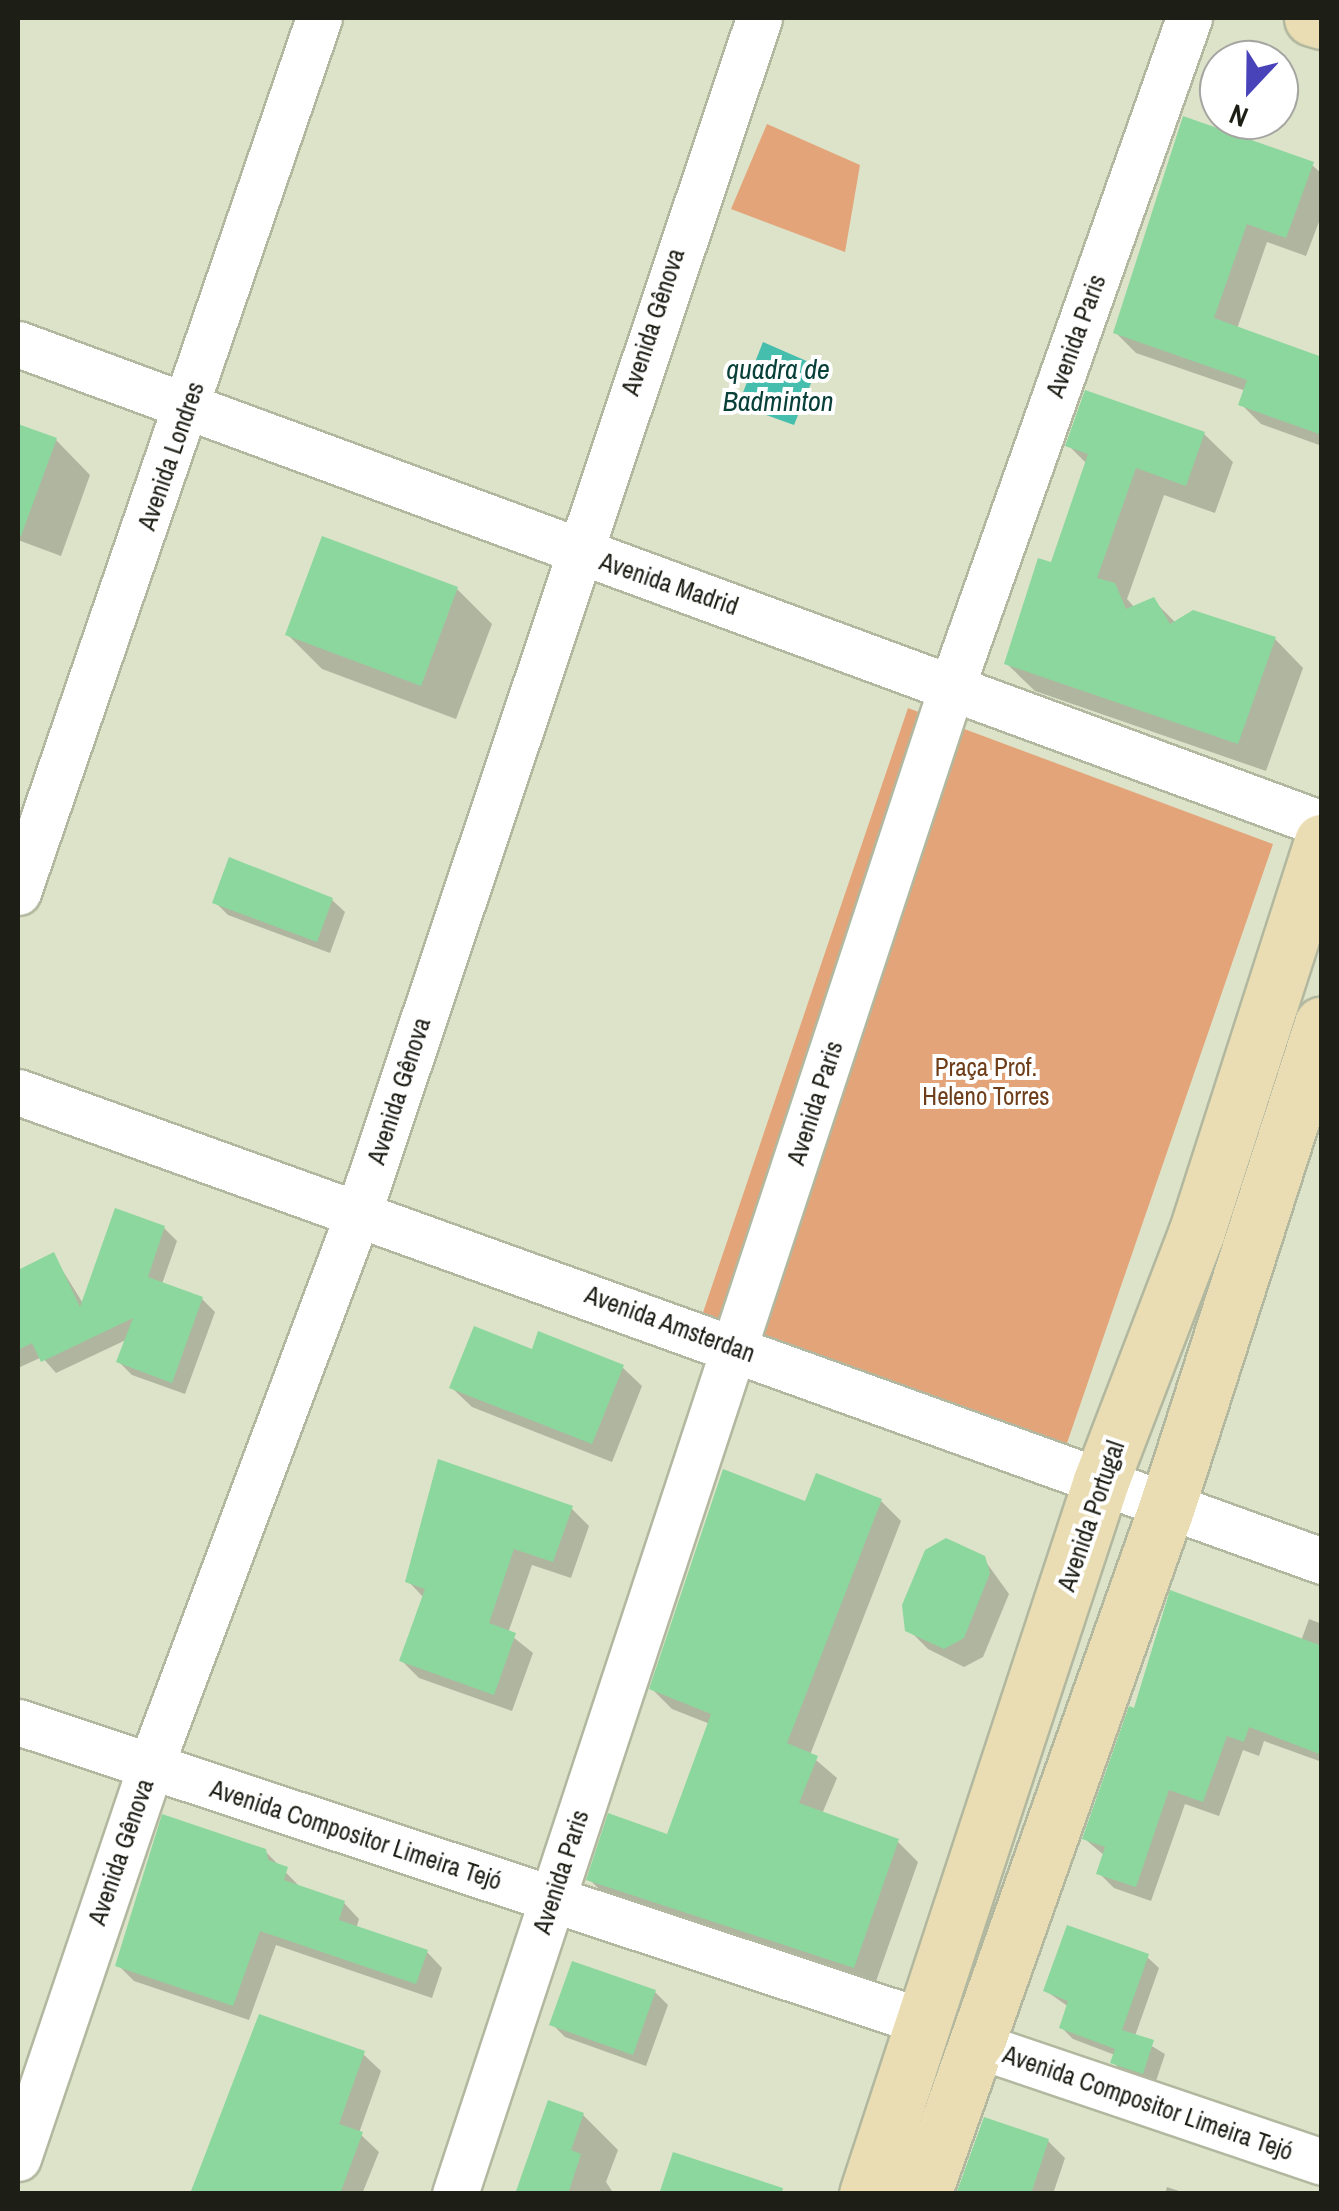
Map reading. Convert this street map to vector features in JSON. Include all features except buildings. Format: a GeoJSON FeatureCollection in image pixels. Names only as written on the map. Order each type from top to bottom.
{"type":"FeatureCollection","features":[{"type":"Feature","properties":{"kind":"street","name":"Avenida Londres"},"geometry":{"type":"LineString","coordinates":[[18,892],[188,408],[319,18]]}},
{"type":"Feature","properties":{"kind":"street","name":"Avenida Gênova"},"geometry":{"type":"LineString","coordinates":[[18,2158],[150,1768],[359,1210],[760,18]]}},
{"type":"Feature","properties":{"kind":"street","name":"Avenida Paris"},"geometry":{"type":"LineString","coordinates":[[455,2194],[953,683],[1189,18]]}},
{"type":"Feature","properties":{"kind":"street"},"geometry":{"type":"LineString","coordinates":[[1312,18],[1322,21]]}},
{"type":"Feature","properties":{"kind":"street","name":"Avenida Madrid"},"geometry":{"type":"LineString","coordinates":[[18,344],[578,552],[953,683],[1322,824]]}},
{"type":"Feature","properties":{"kind":"street","name":"Avenida Portugal"},"geometry":{"type":"LineString","coordinates":[[868,2194],[1101,1481],[1196,1234],[1322,842]]}},
{"type":"Feature","properties":{"kind":"street"},"geometry":{"type":"LineString","coordinates":[[923,2194],[1166,1509],[1322,1024]]}},
{"type":"Feature","properties":{"kind":"street","name":"Avenida Amsterdan"},"geometry":{"type":"LineString","coordinates":[[18,1092],[359,1210],[1101,1481],[1166,1509],[1322,1560]]}},
{"type":"Feature","properties":{"kind":"street","name":"Avenida Compositor Limeira Tejó"},"geometry":{"type":"LineString","coordinates":[[18,1722],[924,2022]]}},
{"type":"Feature","properties":{"kind":"street","name":"Avenida Compositor Limeira Tejó"},"geometry":{"type":"LineString","coordinates":[[974,2044],[1322,2162]]}},
{"type":"Feature","properties":{"kind":"green space"},"geometry":{"type":"Polygon","coordinates":[[[767,124],[860,165],[845,252],[731,209],[767,124]]]}},
{"type":"Feature","properties":{"kind":"green space","name":"Praça Prof. Heleno Torres"},"geometry":{"type":"Polygon","coordinates":[[[908,708],[1273,844],[1056,1475],[693,1342],[908,708]]]}},
{"type":"Feature","properties":{"kind":"water","name":"quadra de Badminton"},"geometry":{"type":"Polygon","coordinates":[[[763,342],[818,366],[794,425],[738,405],[763,342]]]}}]}
